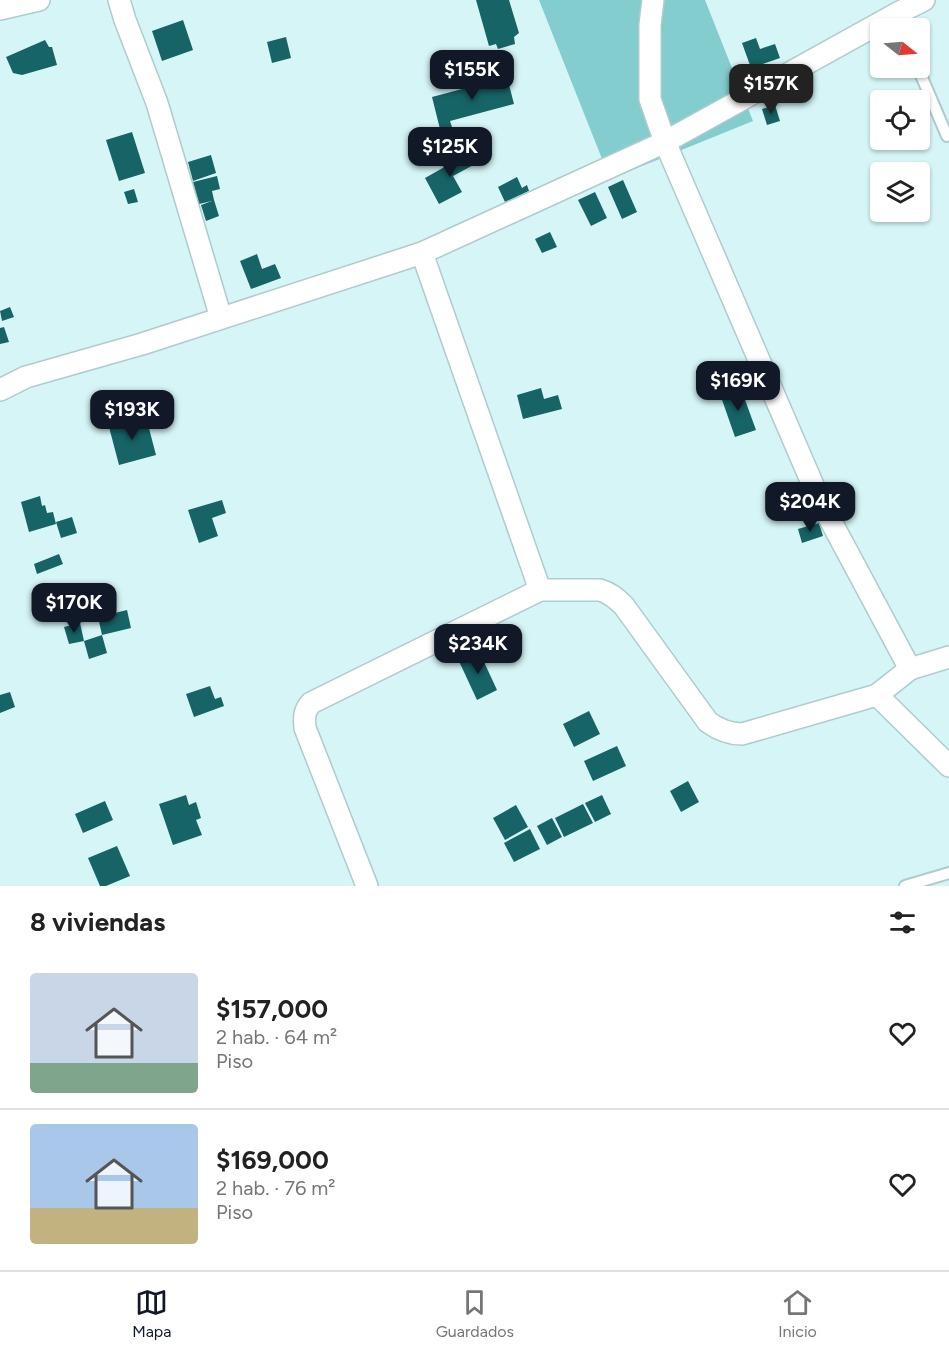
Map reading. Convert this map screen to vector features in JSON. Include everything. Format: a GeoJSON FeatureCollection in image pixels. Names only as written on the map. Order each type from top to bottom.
{"type":"FeatureCollection","features":[{"type":"Feature","properties":{"kind":"street"},"geometry":{"type":"LineString","coordinates":[[0,9],[39,0]]}},
{"type":"Feature","properties":{"kind":"street"},"geometry":{"type":"LineString","coordinates":[[119,0],[157,103],[221,318]]}},
{"type":"Feature","properties":{"kind":"street"},"geometry":{"type":"LineString","coordinates":[[653,0],[650,25],[650,99],[665,142],[819,499],[910,669]]}},
{"type":"Feature","properties":{"kind":"street"},"geometry":{"type":"LineString","coordinates":[[0,390],[26,377],[142,344],[422,253],[665,142],[898,17],[924,0]]}},
{"type":"Feature","properties":{"kind":"street"},"geometry":{"type":"LineString","coordinates":[[422,253],[540,590]]}},
{"type":"Feature","properties":{"kind":"street"},"geometry":{"type":"LineString","coordinates":[[367,886],[305,728],[306,708],[311,703],[540,590],[600,590],[615,597],[624,606],[708,722],[733,734],[742,734],[877,695],[910,669],[949,657]]}},
{"type":"Feature","properties":{"kind":"street"},"geometry":{"type":"LineString","coordinates":[[877,695],[949,766]]}},
{"type":"Feature","properties":{"kind":"lane"},"geometry":{"type":"LineString","coordinates":[[922,78],[947,136]]}},
{"type":"Feature","properties":{"kind":"lane"},"geometry":{"type":"LineString","coordinates":[[905,886],[949,873]]}},
{"type":"Feature","properties":{"kind":"shaded area"},"geometry":{"type":"Polygon","coordinates":[[[539,0],[705,0],[753,121],[610,179],[539,0]]]}},
{"type":"Feature","properties":{"kind":"building"},"geometry":{"type":"Polygon","coordinates":[[[476,0],[509,0],[519,33],[514,37],[515,44],[498,49],[496,44],[489,46],[476,0]]]}},
{"type":"Feature","properties":{"kind":"building"},"geometry":{"type":"Polygon","coordinates":[[[183,20],[193,50],[162,61],[152,31],[183,20]]]}},
{"type":"Feature","properties":{"kind":"building"},"geometry":{"type":"Polygon","coordinates":[[[286,37],[291,58],[272,63],[267,42],[286,37]]]}},
{"type":"Feature","properties":{"kind":"building"},"geometry":{"type":"Polygon","coordinates":[[[756,38],[760,49],[775,44],[780,58],[751,68],[742,43],[756,38]]]}},
{"type":"Feature","properties":{"kind":"building"},"geometry":{"type":"Polygon","coordinates":[[[45,40],[49,47],[52,47],[57,65],[22,75],[13,73],[6,57],[45,40]]]}},
{"type":"Feature","properties":{"kind":"building"},"geometry":{"type":"Polygon","coordinates":[[[507,77],[514,104],[450,121],[452,127],[440,129],[432,97],[507,77]]]}},
{"type":"Feature","properties":{"kind":"building"},"geometry":{"type":"Polygon","coordinates":[[[775,105],[780,121],[767,125],[762,109],[775,105]]]}},
{"type":"Feature","properties":{"kind":"building"},"geometry":{"type":"Polygon","coordinates":[[[132,132],[145,173],[119,181],[106,140],[132,132]]]}},
{"type":"Feature","properties":{"kind":"building"},"geometry":{"type":"Polygon","coordinates":[[[473,151],[479,162],[453,176],[462,192],[439,204],[425,178],[473,151]]]}},
{"type":"Feature","properties":{"kind":"building"},"geometry":{"type":"Polygon","coordinates":[[[211,155],[216,173],[193,181],[188,162],[211,155]]]}},
{"type":"Feature","properties":{"kind":"building"},"geometry":{"type":"Polygon","coordinates":[[[217,176],[220,189],[212,191],[219,216],[206,221],[201,205],[212,201],[199,204],[193,182],[217,176]]]}},
{"type":"Feature","properties":{"kind":"building"},"geometry":{"type":"Polygon","coordinates":[[[517,177],[522,188],[527,185],[529,191],[505,202],[498,187],[517,177]]]}},
{"type":"Feature","properties":{"kind":"building"},"geometry":{"type":"Polygon","coordinates":[[[623,180],[637,212],[622,219],[608,187],[623,180]]]}},
{"type":"Feature","properties":{"kind":"building"},"geometry":{"type":"Polygon","coordinates":[[[134,189],[138,202],[128,204],[124,192],[134,189]]]}},
{"type":"Feature","properties":{"kind":"building"},"geometry":{"type":"Polygon","coordinates":[[[595,192],[607,218],[591,226],[578,200],[595,192]]]}},
{"type":"Feature","properties":{"kind":"building"},"geometry":{"type":"Polygon","coordinates":[[[550,232],[557,247],[542,253],[535,239],[550,232]]]}},
{"type":"Feature","properties":{"kind":"building"},"geometry":{"type":"Polygon","coordinates":[[[257,254],[262,269],[275,264],[281,278],[251,289],[240,261],[257,254]]]}},
{"type":"Feature","properties":{"kind":"building"},"geometry":{"type":"Polygon","coordinates":[[[10,307],[14,317],[2,321],[0,311],[10,307]]]}},
{"type":"Feature","properties":{"kind":"building"},"geometry":{"type":"Polygon","coordinates":[[[4,327],[9,342],[0,344],[0,328],[4,327]]]}},
{"type":"Feature","properties":{"kind":"building"},"geometry":{"type":"Polygon","coordinates":[[[740,386],[756,430],[735,437],[720,394],[740,386]]]}},
{"type":"Feature","properties":{"kind":"building"},"geometry":{"type":"Polygon","coordinates":[[[541,388],[544,399],[558,395],[562,409],[523,419],[517,395],[541,388]]]}},
{"type":"Feature","properties":{"kind":"building"},"geometry":{"type":"Polygon","coordinates":[[[146,417],[156,455],[119,465],[109,427],[146,417]]]}},
{"type":"Feature","properties":{"kind":"building"},"geometry":{"type":"Polygon","coordinates":[[[40,496],[42,506],[45,505],[47,513],[53,512],[56,524],[29,532],[21,502],[40,496]]]}},
{"type":"Feature","properties":{"kind":"building"},"geometry":{"type":"Polygon","coordinates":[[[222,500],[226,513],[212,518],[218,536],[199,543],[188,510],[222,500]]]}},
{"type":"Feature","properties":{"kind":"building"},"geometry":{"type":"Polygon","coordinates":[[[72,517],[77,533],[61,538],[56,522],[72,517]]]}},
{"type":"Feature","properties":{"kind":"building"},"geometry":{"type":"Polygon","coordinates":[[[819,523],[823,536],[802,543],[798,529],[819,523]]]}},
{"type":"Feature","properties":{"kind":"building"},"geometry":{"type":"Polygon","coordinates":[[[59,554],[63,564],[37,574],[34,564],[59,554]]]}},
{"type":"Feature","properties":{"kind":"building"},"geometry":{"type":"Polygon","coordinates":[[[127,610],[131,628],[102,635],[98,617],[127,610]]]}},
{"type":"Feature","properties":{"kind":"building"},"geometry":{"type":"Polygon","coordinates":[[[80,623],[84,641],[69,644],[64,627],[80,623]]]}},
{"type":"Feature","properties":{"kind":"building"},"geometry":{"type":"Polygon","coordinates":[[[102,635],[107,653],[89,659],[84,641],[102,635]]]}},
{"type":"Feature","properties":{"kind":"building"},"geometry":{"type":"Polygon","coordinates":[[[478,649],[497,690],[477,700],[458,659],[478,649]]]}},
{"type":"Feature","properties":{"kind":"building"},"geometry":{"type":"Polygon","coordinates":[[[210,686],[215,699],[221,697],[224,706],[194,717],[186,694],[210,686]]]}},
{"type":"Feature","properties":{"kind":"building"},"geometry":{"type":"Polygon","coordinates":[[[10,692],[15,707],[0,713],[0,695],[10,692]]]}},
{"type":"Feature","properties":{"kind":"building"},"geometry":{"type":"Polygon","coordinates":[[[589,711],[600,734],[574,747],[563,724],[589,711]]]}},
{"type":"Feature","properties":{"kind":"building"},"geometry":{"type":"Polygon","coordinates":[[[617,746],[626,766],[593,781],[584,761],[617,746]]]}},
{"type":"Feature","properties":{"kind":"building"},"geometry":{"type":"Polygon","coordinates":[[[688,781],[699,802],[681,812],[670,791],[688,781]]]}},
{"type":"Feature","properties":{"kind":"building"},"geometry":{"type":"Polygon","coordinates":[[[186,795],[189,805],[196,802],[201,818],[196,820],[202,835],[173,845],[159,804],[186,795]]]}},
{"type":"Feature","properties":{"kind":"building"},"geometry":{"type":"Polygon","coordinates":[[[602,795],[611,814],[595,822],[585,803],[602,795]]]}},
{"type":"Feature","properties":{"kind":"building"},"geometry":{"type":"Polygon","coordinates":[[[105,801],[113,820],[83,833],[75,814],[105,801]]]}},
{"type":"Feature","properties":{"kind":"building"},"geometry":{"type":"Polygon","coordinates":[[[583,804],[593,823],[564,837],[555,818],[583,804]]]}},
{"type":"Feature","properties":{"kind":"building"},"geometry":{"type":"Polygon","coordinates":[[[516,805],[528,827],[505,840],[493,818],[516,805]]]}},
{"type":"Feature","properties":{"kind":"building"},"geometry":{"type":"Polygon","coordinates":[[[552,818],[562,837],[547,845],[537,826],[552,818]]]}},
{"type":"Feature","properties":{"kind":"building"},"geometry":{"type":"Polygon","coordinates":[[[530,829],[540,849],[514,862],[504,843],[530,829]]]}},
{"type":"Feature","properties":{"kind":"building"},"geometry":{"type":"Polygon","coordinates":[[[117,846],[130,876],[106,886],[100,886],[88,858],[117,846]]]}}]}
